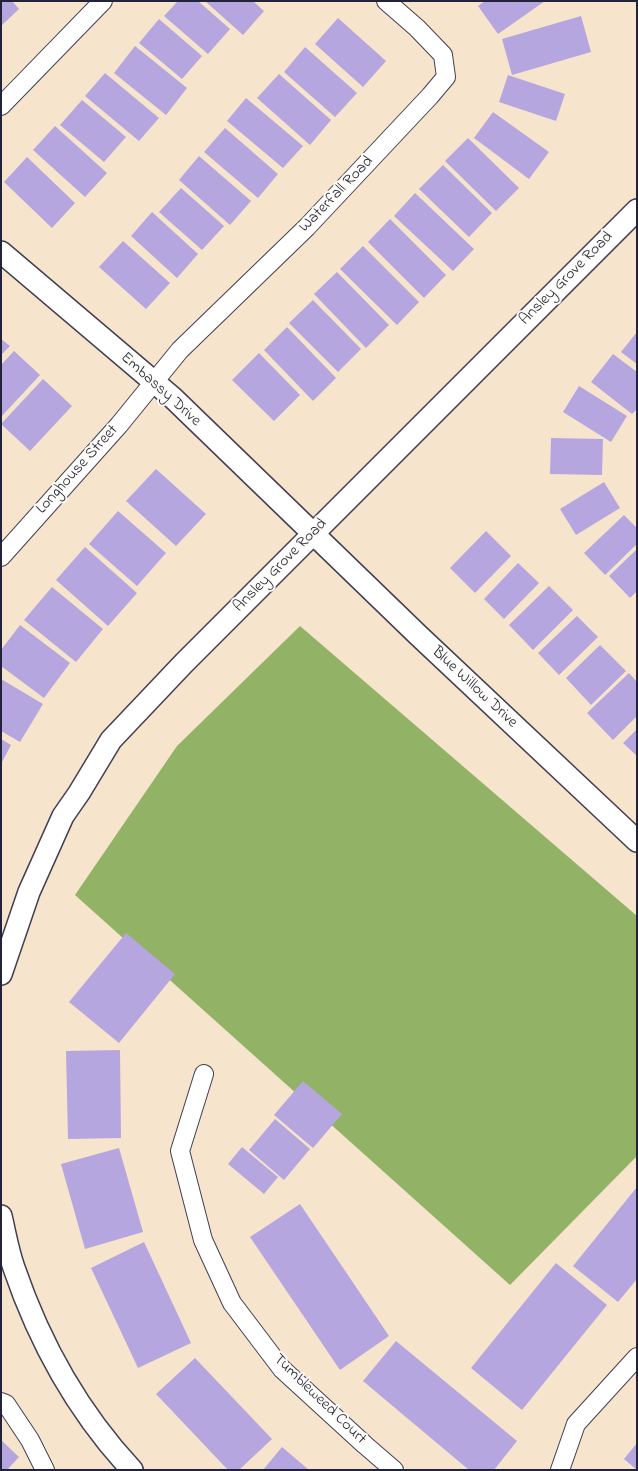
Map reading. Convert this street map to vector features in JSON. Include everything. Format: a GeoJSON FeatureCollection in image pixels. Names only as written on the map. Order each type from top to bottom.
{"type":"FeatureCollection","features":[{"type":"Feature","properties":{"kind":"street"},"geometry":{"type":"LineString","coordinates":[[1,106],[103,1]]}},
{"type":"Feature","properties":{"kind":"street","name":"Waterfall Road"},"geometry":{"type":"LineString","coordinates":[[154,382],[180,350],[307,227],[446,77],[443,55],[417,28],[386,1]]}},
{"type":"Feature","properties":{"kind":"street","name":"Ansley Grove Road"},"geometry":{"type":"LineString","coordinates":[[1,974],[29,892],[63,816],[111,740],[184,663],[637,210]]}},
{"type":"Feature","properties":{"kind":"street","name":"Embassy Drive"},"geometry":{"type":"LineString","coordinates":[[1,252],[173,398],[313,534]]}},
{"type":"Feature","properties":{"kind":"street","name":"Longhouse Street"},"geometry":{"type":"LineString","coordinates":[[1,557],[119,425],[154,382]]}},
{"type":"Feature","properties":{"kind":"street","name":"Blue Willow Drive"},"geometry":{"type":"LineString","coordinates":[[313,534],[637,841]]}},
{"type":"Feature","properties":{"kind":"street","name":"Tumbleweed Court"},"geometry":{"type":"LineString","coordinates":[[204,1074],[180,1151],[204,1240],[232,1303],[282,1369],[365,1446],[394,1470]]}},
{"type":"Feature","properties":{"kind":"street"},"geometry":{"type":"LineString","coordinates":[[1,1216],[14,1267],[51,1358],[85,1412],[107,1442],[132,1470]]}},
{"type":"Feature","properties":{"kind":"street"},"geometry":{"type":"LineString","coordinates":[[560,1470],[576,1424],[637,1358]]}},
{"type":"Feature","properties":{"kind":"street"},"geometry":{"type":"LineString","coordinates":[[1,1402],[6,1404],[30,1440],[45,1470]]}},
{"type":"Feature","properties":{"kind":"green space"},"geometry":{"type":"Polygon","coordinates":[[[300,626],[637,916],[637,1156],[510,1285],[75,895],[177,746],[300,626]]]}},
{"type":"Feature","properties":{"kind":"building"},"geometry":{"type":"Polygon","coordinates":[[[1,1],[12,1],[19,9],[1,26],[1,1]]]}},
{"type":"Feature","properties":{"kind":"building"},"geometry":{"type":"Polygon","coordinates":[[[178,1],[198,1],[230,29],[208,54],[164,16],[178,1]]]}},
{"type":"Feature","properties":{"kind":"building"},"geometry":{"type":"Polygon","coordinates":[[[205,1],[253,1],[264,11],[243,35],[205,1]]]}},
{"type":"Feature","properties":{"kind":"building"},"geometry":{"type":"Polygon","coordinates":[[[485,1],[545,1],[498,34],[478,6],[485,1]]]}},
{"type":"Feature","properties":{"kind":"building"},"geometry":{"type":"Polygon","coordinates":[[[581,16],[591,52],[512,75],[502,39],[581,16]]]}},
{"type":"Feature","properties":{"kind":"building"},"geometry":{"type":"Polygon","coordinates":[[[338,18],[386,61],[363,87],[315,44],[338,18]]]}},
{"type":"Feature","properties":{"kind":"building"},"geometry":{"type":"Polygon","coordinates":[[[159,19],[202,56],[182,79],[139,43],[159,19]]]}},
{"type":"Feature","properties":{"kind":"building"},"geometry":{"type":"Polygon","coordinates":[[[135,46],[187,88],[166,115],[114,73],[135,46]]]}},
{"type":"Feature","properties":{"kind":"building"},"geometry":{"type":"Polygon","coordinates":[[[305,47],[357,93],[335,117],[284,72],[305,47]]]}},
{"type":"Feature","properties":{"kind":"building"},"geometry":{"type":"Polygon","coordinates":[[[105,73],[159,118],[139,141],[85,96],[105,73]]]}},
{"type":"Feature","properties":{"kind":"building"},"geometry":{"type":"Polygon","coordinates":[[[279,74],[331,120],[310,145],[257,98],[279,74]]]}},
{"type":"Feature","properties":{"kind":"building"},"geometry":{"type":"Polygon","coordinates":[[[508,75],[565,94],[556,121],[499,102],[508,75]]]}},
{"type":"Feature","properties":{"kind":"building"},"geometry":{"type":"Polygon","coordinates":[[[246,98],[303,146],[283,168],[227,121],[246,98]]]}},
{"type":"Feature","properties":{"kind":"building"},"geometry":{"type":"Polygon","coordinates":[[[82,100],[126,137],[104,162],[60,125],[82,100]]]}},
{"type":"Feature","properties":{"kind":"building"},"geometry":{"type":"Polygon","coordinates":[[[493,112],[549,152],[529,179],[474,138],[493,112]]]}},
{"type":"Feature","properties":{"kind":"building"},"geometry":{"type":"Polygon","coordinates":[[[55,126],[107,173],[85,197],[33,150],[55,126]]]}},
{"type":"Feature","properties":{"kind":"building"},"geometry":{"type":"Polygon","coordinates":[[[225,128],[278,174],[258,198],[204,152],[225,128]]]}},
{"type":"Feature","properties":{"kind":"building"},"geometry":{"type":"Polygon","coordinates":[[[468,138],[519,188],[496,211],[445,161],[468,138]]]}},
{"type":"Feature","properties":{"kind":"building"},"geometry":{"type":"Polygon","coordinates":[[[199,156],[251,201],[230,225],[179,180],[199,156]]]}},
{"type":"Feature","properties":{"kind":"building"},"geometry":{"type":"Polygon","coordinates":[[[27,157],[75,203],[52,228],[4,182],[27,157]]]}},
{"type":"Feature","properties":{"kind":"building"},"geometry":{"type":"Polygon","coordinates":[[[443,165],[492,213],[469,237],[419,189],[443,165]]]}},
{"type":"Feature","properties":{"kind":"building"},"geometry":{"type":"Polygon","coordinates":[[[181,188],[224,226],[202,250],[159,212],[181,188]]]}},
{"type":"Feature","properties":{"kind":"building"},"geometry":{"type":"Polygon","coordinates":[[[415,193],[474,249],[453,271],[394,216],[415,193]]]}},
{"type":"Feature","properties":{"kind":"building"},"geometry":{"type":"Polygon","coordinates":[[[152,212],[198,254],[177,278],[131,236],[152,212]]]}},
{"type":"Feature","properties":{"kind":"building"},"geometry":{"type":"Polygon","coordinates":[[[390,219],[446,275],[424,298],[368,242],[390,219]]]}},
{"type":"Feature","properties":{"kind":"building"},"geometry":{"type":"Polygon","coordinates":[[[123,241],[170,283],[146,309],[99,267],[123,241]]]}},
{"type":"Feature","properties":{"kind":"building"},"geometry":{"type":"Polygon","coordinates":[[[363,246],[419,302],[397,325],[340,269],[363,246]]]}},
{"type":"Feature","properties":{"kind":"building"},"geometry":{"type":"Polygon","coordinates":[[[337,272],[389,325],[366,348],[314,294],[337,272]]]}},
{"type":"Feature","properties":{"kind":"building"},"geometry":{"type":"Polygon","coordinates":[[[313,300],[361,349],[338,372],[289,323],[313,300]]]}},
{"type":"Feature","properties":{"kind":"building"},"geometry":{"type":"Polygon","coordinates":[[[287,327],[336,378],[313,401],[264,350],[287,327]]]}},
{"type":"Feature","properties":{"kind":"building"},"geometry":{"type":"Polygon","coordinates":[[[637,332],[637,364],[621,352],[637,332]]]}},
{"type":"Feature","properties":{"kind":"building"},"geometry":{"type":"Polygon","coordinates":[[[1,339],[10,346],[1,355],[1,339]]]}},
{"type":"Feature","properties":{"kind":"building"},"geometry":{"type":"Polygon","coordinates":[[[14,351],[40,375],[1,417],[1,365],[14,351]]]}},
{"type":"Feature","properties":{"kind":"building"},"geometry":{"type":"Polygon","coordinates":[[[259,353],[300,395],[274,421],[232,380],[259,353]]]}},
{"type":"Feature","properties":{"kind":"building"},"geometry":{"type":"Polygon","coordinates":[[[613,354],[637,372],[637,409],[632,414],[591,382],[613,354]]]}},
{"type":"Feature","properties":{"kind":"building"},"geometry":{"type":"Polygon","coordinates":[[[43,379],[72,406],[30,451],[1,424],[43,379]]]}},
{"type":"Feature","properties":{"kind":"building"},"geometry":{"type":"Polygon","coordinates":[[[579,386],[627,416],[611,442],[563,412],[579,386]]]}},
{"type":"Feature","properties":{"kind":"building"},"geometry":{"type":"Polygon","coordinates":[[[551,438],[603,439],[602,475],[550,474],[551,438]]]}},
{"type":"Feature","properties":{"kind":"building"},"geometry":{"type":"Polygon","coordinates":[[[156,469],[206,514],[176,546],[126,501],[156,469]]]}},
{"type":"Feature","properties":{"kind":"building"},"geometry":{"type":"Polygon","coordinates":[[[604,482],[620,508],[576,535],[560,509],[604,482]]]}},
{"type":"Feature","properties":{"kind":"building"},"geometry":{"type":"Polygon","coordinates":[[[118,511],[166,553],[137,586],[89,544],[118,511]]]}},
{"type":"Feature","properties":{"kind":"building"},"geometry":{"type":"Polygon","coordinates":[[[624,515],[637,528],[637,544],[605,575],[584,553],[624,515]]]}},
{"type":"Feature","properties":{"kind":"building"},"geometry":{"type":"Polygon","coordinates":[[[486,531],[511,556],[475,593],[450,568],[486,531]]]}},
{"type":"Feature","properties":{"kind":"building"},"geometry":{"type":"Polygon","coordinates":[[[85,547],[137,593],[108,626],[56,580],[85,547]]]}},
{"type":"Feature","properties":{"kind":"building"},"geometry":{"type":"Polygon","coordinates":[[[637,549],[637,591],[630,598],[609,576],[637,549]]]}},
{"type":"Feature","properties":{"kind":"building"},"geometry":{"type":"Polygon","coordinates":[[[518,563],[539,583],[504,619],[484,599],[518,563]]]}},
{"type":"Feature","properties":{"kind":"building"},"geometry":{"type":"Polygon","coordinates":[[[549,586],[573,610],[533,650],[509,625],[549,586]]]}},
{"type":"Feature","properties":{"kind":"building"},"geometry":{"type":"Polygon","coordinates":[[[52,587],[103,629],[76,662],[24,620],[52,587]]]}},
{"type":"Feature","properties":{"kind":"building"},"geometry":{"type":"Polygon","coordinates":[[[577,616],[598,637],[559,675],[538,653],[577,616]]]}},
{"type":"Feature","properties":{"kind":"building"},"geometry":{"type":"Polygon","coordinates":[[[20,625],[70,663],[44,698],[1,666],[1,650],[20,625]]]}},
{"type":"Feature","properties":{"kind":"building"},"geometry":{"type":"Polygon","coordinates":[[[600,645],[626,671],[591,705],[566,678],[600,645]]]}},
{"type":"Feature","properties":{"kind":"building"},"geometry":{"type":"Polygon","coordinates":[[[629,673],[637,682],[637,716],[613,740],[587,713],[629,673]]]}},
{"type":"Feature","properties":{"kind":"building"},"geometry":{"type":"Polygon","coordinates":[[[1,679],[43,704],[20,742],[1,731],[1,679]]]}},
{"type":"Feature","properties":{"kind":"building"},"geometry":{"type":"Polygon","coordinates":[[[637,729],[637,756],[623,743],[637,729]]]}},
{"type":"Feature","properties":{"kind":"building"},"geometry":{"type":"Polygon","coordinates":[[[1,739],[11,745],[1,764],[1,739]]]}},
{"type":"Feature","properties":{"kind":"building"},"geometry":{"type":"Polygon","coordinates":[[[126,933],[175,974],[119,1043],[69,1002],[126,933]]]}},
{"type":"Feature","properties":{"kind":"building"},"geometry":{"type":"Polygon","coordinates":[[[120,1050],[121,1138],[68,1139],[66,1051],[120,1050]]]}},
{"type":"Feature","properties":{"kind":"building"},"geometry":{"type":"Polygon","coordinates":[[[303,1081],[342,1114],[313,1148],[274,1115],[303,1081]]]}},
{"type":"Feature","properties":{"kind":"building"},"geometry":{"type":"Polygon","coordinates":[[[275,1119],[310,1149],[284,1180],[249,1150],[275,1119]]]}},
{"type":"Feature","properties":{"kind":"building"},"geometry":{"type":"Polygon","coordinates":[[[242,1147],[278,1177],[264,1194],[228,1164],[242,1147]]]}},
{"type":"Feature","properties":{"kind":"building"},"geometry":{"type":"Polygon","coordinates":[[[119,1148],[143,1232],[85,1249],[61,1164],[119,1148]]]}},
{"type":"Feature","properties":{"kind":"building"},"geometry":{"type":"Polygon","coordinates":[[[637,1187],[637,1279],[618,1302],[573,1266],[637,1187]]]}},
{"type":"Feature","properties":{"kind":"building"},"geometry":{"type":"Polygon","coordinates":[[[300,1204],[389,1336],[340,1370],[250,1237],[300,1204]]]}},
{"type":"Feature","properties":{"kind":"building"},"geometry":{"type":"Polygon","coordinates":[[[144,1242],[191,1343],[138,1368],[91,1268],[144,1242]]]}},
{"type":"Feature","properties":{"kind":"building"},"geometry":{"type":"Polygon","coordinates":[[[556,1263],[607,1305],[522,1410],[471,1368],[556,1263]]]}},
{"type":"Feature","properties":{"kind":"building"},"geometry":{"type":"Polygon","coordinates":[[[396,1341],[517,1441],[494,1470],[469,1470],[363,1381],[396,1341]]]}},
{"type":"Feature","properties":{"kind":"building"},"geometry":{"type":"Polygon","coordinates":[[[195,1358],[272,1439],[239,1470],[228,1470],[156,1394],[195,1358]]]}},
{"type":"Feature","properties":{"kind":"building"},"geometry":{"type":"Polygon","coordinates":[[[1,1440],[19,1457],[7,1470],[1,1470],[1,1440]]]}},
{"type":"Feature","properties":{"kind":"building"},"geometry":{"type":"Polygon","coordinates":[[[637,1443],[637,1470],[624,1459],[637,1443]]]}},
{"type":"Feature","properties":{"kind":"building"},"geometry":{"type":"Polygon","coordinates":[[[282,1447],[309,1470],[263,1470],[282,1447]]]}}]}
